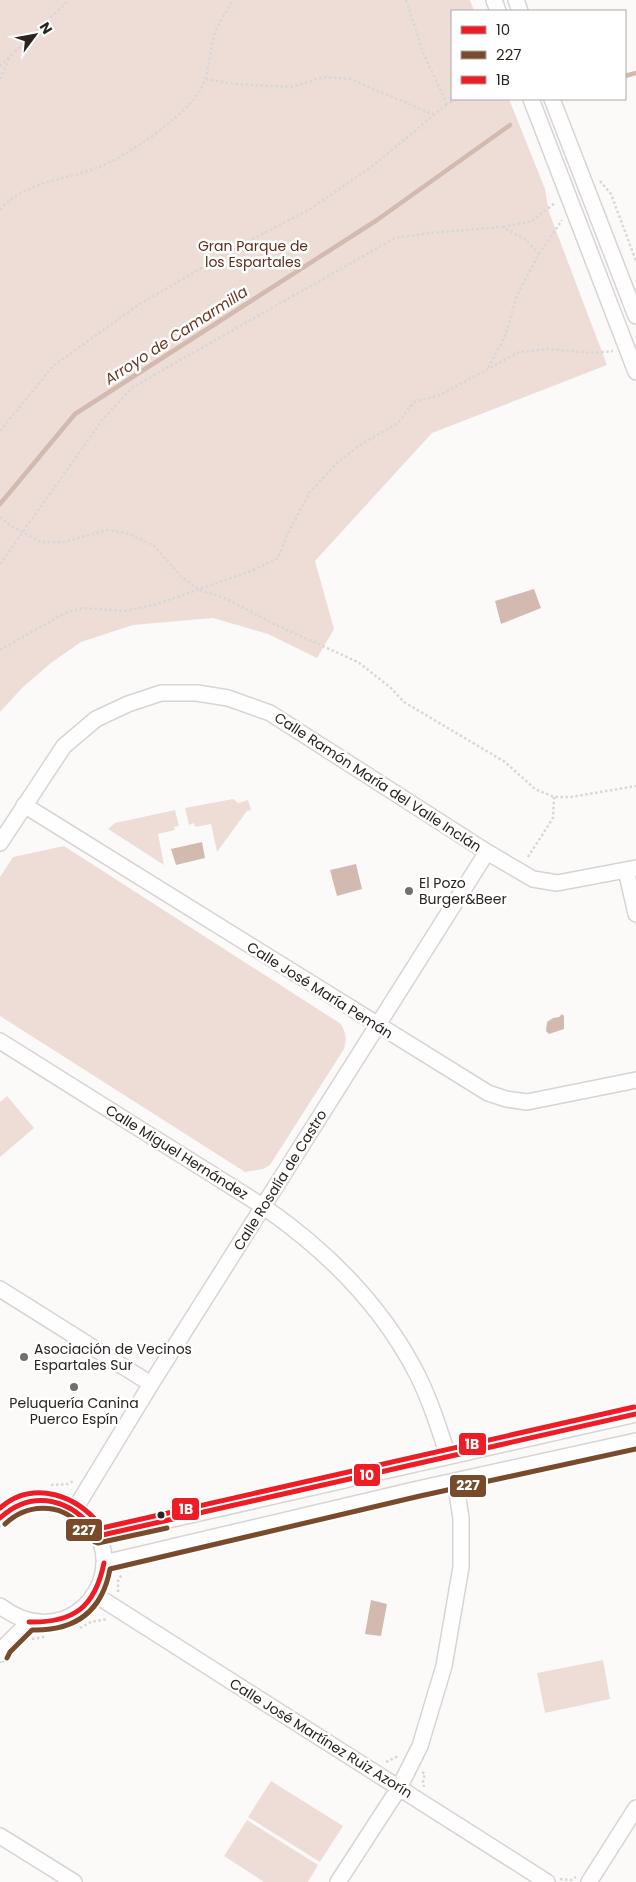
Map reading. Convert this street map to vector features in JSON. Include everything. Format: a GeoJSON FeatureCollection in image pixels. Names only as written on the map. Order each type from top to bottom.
{"type":"FeatureCollection","features":[{"type":"Feature","properties":{"kind":"street"},"geometry":{"type":"LineString","coordinates":[[531,100],[636,372]]}},
{"type":"Feature","properties":{"kind":"street"},"geometry":{"type":"LineString","coordinates":[[552,100],[636,316]]}},
{"type":"Feature","properties":{"kind":"street","name":"Calle Ramón María del Valle Inclán"},"geometry":{"type":"LineString","coordinates":[[0,843],[64,746],[96,718],[128,704],[161,693],[197,693],[228,698],[270,713],[487,852],[533,879],[557,883],[631,869]]}},
{"type":"Feature","properties":{"kind":"street","name":"Calle José María Pemán"},"geometry":{"type":"LineString","coordinates":[[24,805],[488,1093],[506,1099],[527,1102],[636,1080]]}},
{"type":"Feature","properties":{"kind":"street","name":"Calle Rosalía de Castro"},"geometry":{"type":"LineString","coordinates":[[75,1509],[151,1384],[487,852]]}},
{"type":"Feature","properties":{"kind":"street"},"geometry":{"type":"LineString","coordinates":[[631,869],[636,914]]}},
{"type":"Feature","properties":{"kind":"street","name":"Calle Miguel Hernández"},"geometry":{"type":"LineString","coordinates":[[0,1041],[264,1207],[293,1227],[342,1272],[384,1320],[417,1374],[438,1423],[448,1456]]}},
{"type":"Feature","properties":{"kind":"street"},"geometry":{"type":"LineString","coordinates":[[0,1289],[151,1384]]}},
{"type":"Feature","properties":{"kind":"street"},"geometry":{"type":"LineString","coordinates":[[98,1536],[636,1414]]}},
{"type":"Feature","properties":{"kind":"street"},"geometry":{"type":"LineString","coordinates":[[104,1563],[636,1441]]}},
{"type":"Feature","properties":{"kind":"street"},"geometry":{"type":"LineString","coordinates":[[338,1882],[399,1788],[420,1746],[444,1666],[461,1567],[460,1518],[455,1481]]}},
{"type":"Feature","properties":{"kind":"street"},"geometry":{"type":"LineString","coordinates":[[0,1518],[18,1505],[38,1500],[58,1502],[75,1509],[90,1523],[98,1536],[102,1547],[104,1563],[103,1574],[89,1602],[77,1613],[62,1620],[45,1623],[29,1622],[12,1615],[0,1606]]}},
{"type":"Feature","properties":{"kind":"street","name":"Calle José Martínez Ruiz Azorín"},"geometry":{"type":"LineString","coordinates":[[94,1594],[547,1882]]}},
{"type":"Feature","properties":{"kind":"street"},"geometry":{"type":"LineString","coordinates":[[0,1654],[12,1638],[29,1622]]}},
{"type":"Feature","properties":{"kind":"street"},"geometry":{"type":"LineString","coordinates":[[589,1882],[636,1808]]}},
{"type":"Feature","properties":{"kind":"street"},"geometry":{"type":"LineString","coordinates":[[0,1836],[74,1882]]}},
{"type":"Feature","properties":{"kind":"path"},"geometry":{"type":"LineString","coordinates":[[0,66],[69,0]]}},
{"type":"Feature","properties":{"kind":"path"},"geometry":{"type":"LineString","coordinates":[[0,210],[9,200],[28,188],[100,167],[140,145],[177,116],[196,96],[206,79],[216,31],[232,0]]}},
{"type":"Feature","properties":{"kind":"path"},"geometry":{"type":"LineString","coordinates":[[406,0],[424,56],[447,104]]}},
{"type":"Feature","properties":{"kind":"path"},"geometry":{"type":"LineString","coordinates":[[0,79],[10,57]]}},
{"type":"Feature","properties":{"kind":"path"},"geometry":{"type":"LineString","coordinates":[[206,79],[236,84],[291,87],[324,77],[350,79],[435,115]]}},
{"type":"Feature","properties":{"kind":"path"},"geometry":{"type":"LineString","coordinates":[[0,431],[53,366],[138,305],[236,248],[310,209],[374,165],[447,104],[457,100]]}},
{"type":"Feature","properties":{"kind":"path"},"geometry":{"type":"LineString","coordinates":[[0,564],[103,419],[133,387],[395,238],[502,227],[532,221],[555,203]]}},
{"type":"Feature","properties":{"kind":"path"},"geometry":{"type":"LineString","coordinates":[[487,370],[506,334],[516,295],[539,254],[562,220]]}},
{"type":"Feature","properties":{"kind":"path"},"geometry":{"type":"LineString","coordinates":[[502,227],[525,239],[539,254]]}},
{"type":"Feature","properties":{"kind":"path"},"geometry":{"type":"LineString","coordinates":[[0,650],[65,613],[83,608],[124,611],[157,604],[251,571],[278,558],[287,535],[310,492],[338,462],[362,444],[398,423],[414,402],[440,394],[519,352],[548,349],[592,353],[612,351]]}},
{"type":"Feature","properties":{"kind":"path"},"geometry":{"type":"LineString","coordinates":[[0,517],[21,532],[41,542],[63,542],[108,530],[130,534],[154,546],[181,576],[199,590],[225,598],[284,629],[358,662],[391,688],[404,702],[506,762],[535,789],[554,797],[571,797],[636,786]]}},
{"type":"Feature","properties":{"kind":"path"},"geometry":{"type":"LineString","coordinates":[[528,857],[553,818],[554,797]]}},
{"type":"Feature","properties":{"kind":"path"},"geometry":{"type":"LineString","coordinates":[[42,1486],[68,1484],[74,1480],[87,1488]]}},
{"type":"Feature","properties":{"kind":"path"},"geometry":{"type":"LineString","coordinates":[[77,1629],[91,1622],[107,1620],[122,1601],[116,1588],[118,1581],[126,1570],[122,1559]]}},
{"type":"Feature","properties":{"kind":"path"},"geometry":{"type":"LineString","coordinates":[[12,1638],[23,1643],[26,1640],[52,1636]]}},
{"type":"Feature","properties":{"kind":"green space","name":"Gran Parque de los Espartales"},"geometry":{"type":"Polygon","coordinates":[[[0,0],[470,0],[474,10],[451,10],[451,100],[509,100],[545,189],[549,212],[607,365],[432,433],[315,561],[334,629],[317,658],[268,634],[213,618],[133,625],[81,642],[51,663],[23,687],[0,712],[0,0]]]}},
{"type":"Feature","properties":{"kind":"green space"},"geometry":{"type":"Polygon","coordinates":[[[233,799],[238,803],[248,800],[251,810],[247,811],[217,852],[211,824],[195,827],[194,823],[189,825],[185,808],[233,799]]]}},
{"type":"Feature","properties":{"kind":"green space"},"geometry":{"type":"Polygon","coordinates":[[[175,810],[179,826],[174,827],[175,830],[158,834],[164,865],[108,829],[115,823],[175,810]]]}},
{"type":"Feature","properties":{"kind":"green space"},"geometry":{"type":"Polygon","coordinates":[[[64,846],[341,1024],[346,1036],[344,1049],[270,1165],[263,1169],[245,1172],[0,1016],[0,877],[13,857],[64,846]]]}},
{"type":"Feature","properties":{"kind":"green space"},"geometry":{"type":"Polygon","coordinates":[[[7,1096],[34,1128],[0,1157],[0,1102],[7,1096]]]}},
{"type":"Feature","properties":{"kind":"green space"},"geometry":{"type":"Polygon","coordinates":[[[603,1660],[610,1699],[545,1713],[537,1673],[603,1660]]]}},
{"type":"Feature","properties":{"kind":"green space"},"geometry":{"type":"Polygon","coordinates":[[[271,1781],[343,1826],[320,1862],[248,1817],[271,1781]]]}},
{"type":"Feature","properties":{"kind":"green space"},"geometry":{"type":"Polygon","coordinates":[[[247,1820],[318,1865],[308,1882],[264,1882],[224,1856],[247,1820]]]}},
{"type":"Feature","properties":{"kind":"shaded area"},"geometry":{"type":"Polygon","coordinates":[[[534,589],[541,608],[501,624],[495,601],[534,589]]]}},
{"type":"Feature","properties":{"kind":"shaded area"},"geometry":{"type":"Polygon","coordinates":[[[202,842],[205,858],[176,865],[171,849],[202,842]]]}},
{"type":"Feature","properties":{"kind":"shaded area"},"geometry":{"type":"Polygon","coordinates":[[[356,864],[362,889],[337,896],[330,870],[356,864]]]}},
{"type":"Feature","properties":{"kind":"shaded area"},"geometry":{"type":"Polygon","coordinates":[[[562,1014],[564,1016],[564,1029],[549,1034],[546,1031],[547,1022],[562,1014]]]}},
{"type":"Feature","properties":{"kind":"shaded area"},"geometry":{"type":"Polygon","coordinates":[[[371,1600],[387,1604],[381,1636],[365,1634],[371,1600]]]}},
{"type":"Feature","properties":{"kind":"waterway"},"geometry":{"type":"LineString","coordinates":[[626,76],[636,73]]}},
{"type":"Feature","properties":{"kind":"waterway","name":"Arroyo de Camarmilla"},"geometry":{"type":"LineString","coordinates":[[0,504],[75,414],[377,220],[510,125]]}},
{"type":"Feature","properties":{"kind":"transit line","name":"1B"},"geometry":{"type":"LineString","coordinates":[[0,1508],[13,1499],[27,1494],[55,1495],[81,1507],[102,1528],[634,1407]]}},
{"type":"Feature","properties":{"kind":"transit line","name":"10"},"geometry":{"type":"LineString","coordinates":[[98,1536],[636,1414]]}},
{"type":"Feature","properties":{"kind":"transit line","name":"227"},"geometry":{"type":"LineString","coordinates":[[7,1658],[10,1652],[32,1630],[61,1627],[84,1616],[100,1597],[110,1569],[420,1496],[636,1449]]}},
{"type":"Feature","properties":{"kind":"transit line","name":"10"},"geometry":{"type":"LineString","coordinates":[[0,1518],[13,1508],[26,1503],[53,1502],[66,1506],[78,1514],[98,1536]]}},
{"type":"Feature","properties":{"kind":"transit line","name":"227"},"geometry":{"type":"LineString","coordinates":[[5,1524],[23,1512],[42,1508],[62,1512],[71,1517],[90,1538],[98,1543],[167,1528]]}},
{"type":"Feature","properties":{"kind":"transit line","name":"10"},"geometry":{"type":"LineString","coordinates":[[29,1622],[45,1622],[58,1619],[80,1609],[95,1591],[104,1563]]}},
{"type":"Feature","properties":{"kind":"place","name":"El Pozo Burger&Beer"},"geometry":{"type":"Point","coordinates":[409,891]}},
{"type":"Feature","properties":{"kind":"place","name":"Asociación de Vecinos Espartales Sur"},"geometry":{"type":"Point","coordinates":[24,1357]}},
{"type":"Feature","properties":{"kind":"place","name":"Peluquería Canina Puerco Espín"},"geometry":{"type":"Point","coordinates":[74,1387]}}]}
